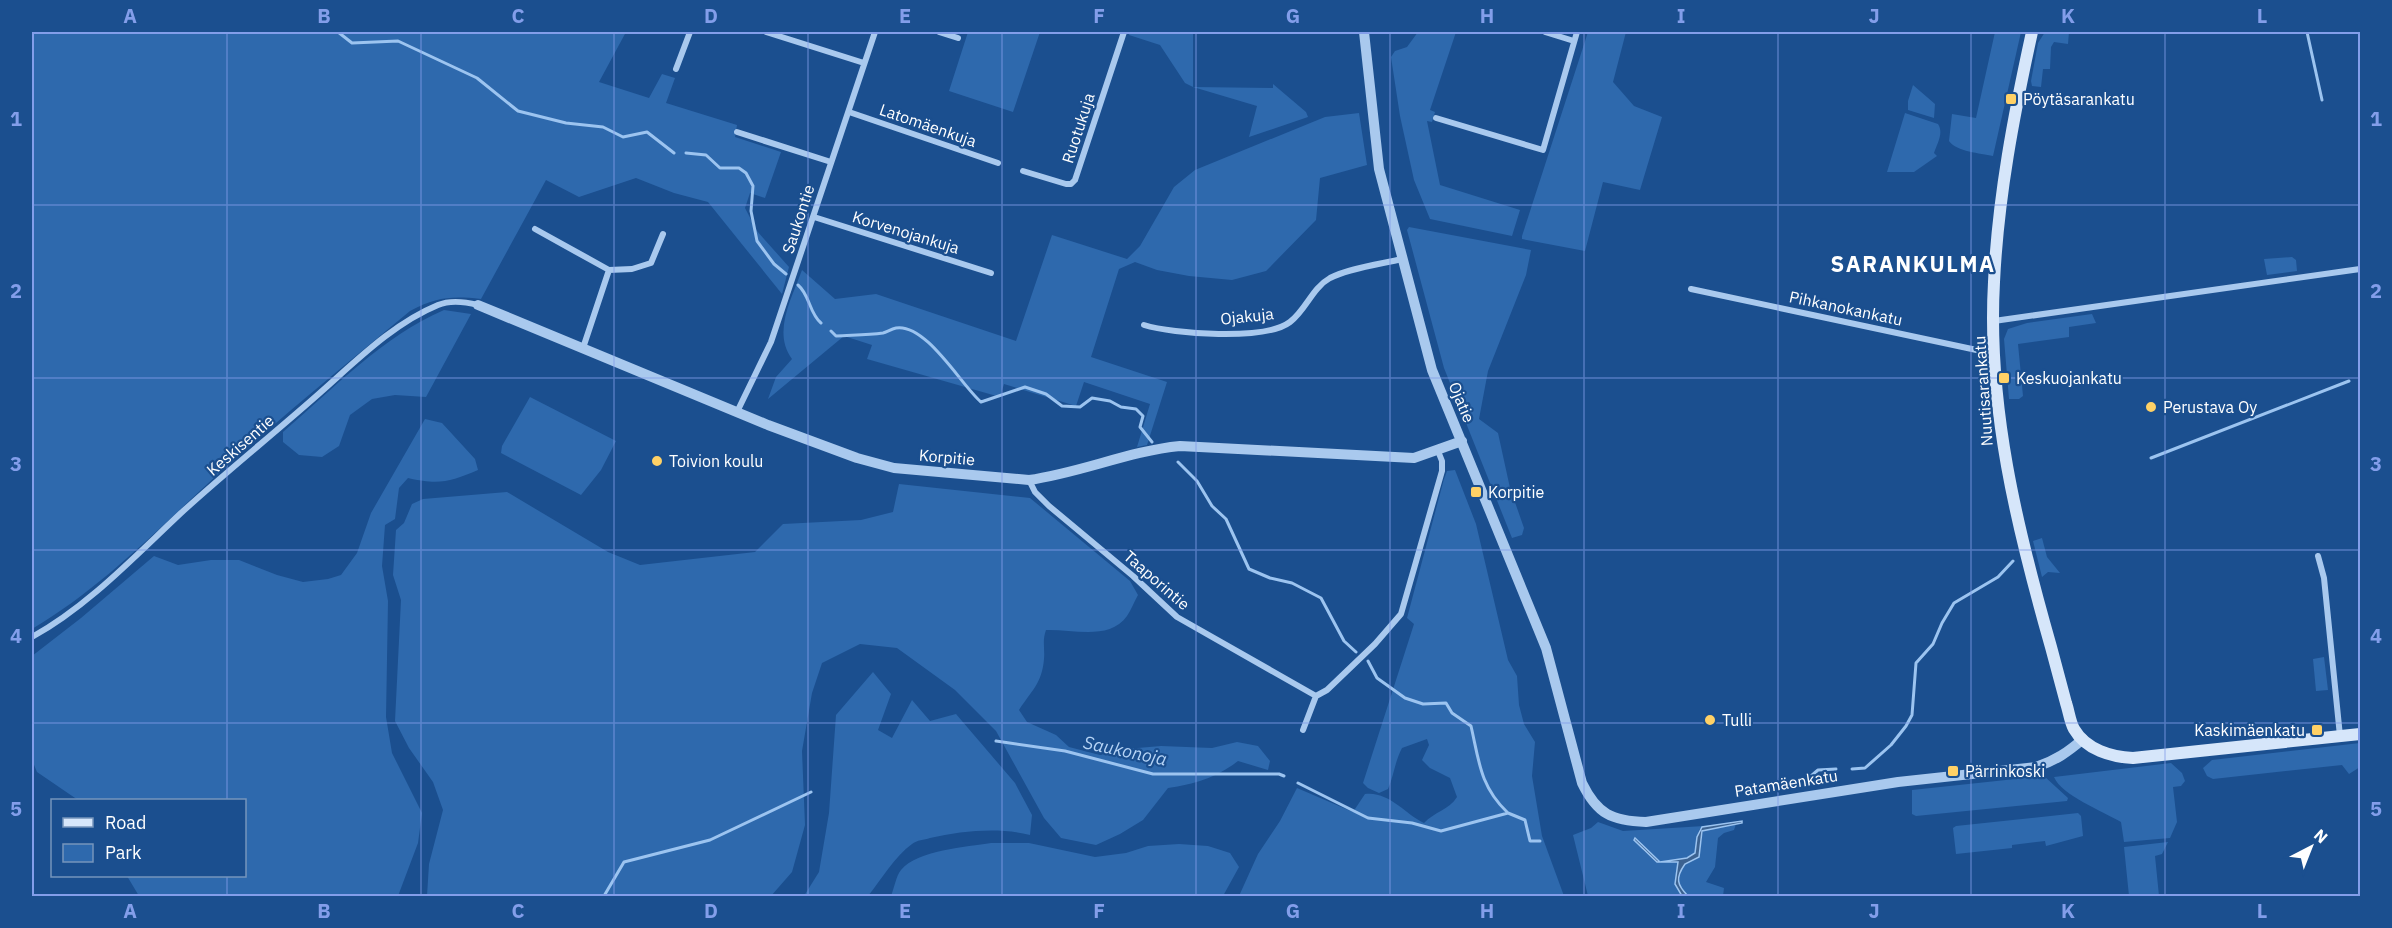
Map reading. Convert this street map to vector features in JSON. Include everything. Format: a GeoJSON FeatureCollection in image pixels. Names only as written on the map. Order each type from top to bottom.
{"type":"FeatureCollection","features":[{"type":"Feature","properties":{"kind":"main road","name":"Nuutisarankatu"},"geometry":{"type":"LineString","coordinates":[[2032,32],[2009,147],[1999,215],[1994,284],[1995,352],[2005,461],[2013,501],[2074,730],[2083,739]]}},
{"type":"Feature","properties":{"kind":"main road"},"geometry":{"type":"LineString","coordinates":[[2083,739],[2104,753],[2133,758],[2361,734]]}},
{"type":"Feature","properties":{"kind":"street"},"geometry":{"type":"LineString","coordinates":[[676,69],[690,32]]}},
{"type":"Feature","properties":{"kind":"street"},"geometry":{"type":"LineString","coordinates":[[766,32],[864,63]]}},
{"type":"Feature","properties":{"kind":"street","name":"Saukontie"},"geometry":{"type":"LineString","coordinates":[[737,412],[771,342],[875,32]]}},
{"type":"Feature","properties":{"kind":"street"},"geometry":{"type":"LineString","coordinates":[[939,32],[958,38]]}},
{"type":"Feature","properties":{"kind":"street","name":"Ruotukuja"},"geometry":{"type":"LineString","coordinates":[[1023,171],[1065,184],[1071,184],[1075,180],[1124,32]]}},
{"type":"Feature","properties":{"kind":"street","name":"Ojatie"},"geometry":{"type":"LineString","coordinates":[[1364,32],[1379,169],[1432,370],[1462,441],[1438,451]]}},
{"type":"Feature","properties":{"kind":"street"},"geometry":{"type":"LineString","coordinates":[[1545,32],[1574,41]]}},
{"type":"Feature","properties":{"kind":"street"},"geometry":{"type":"LineString","coordinates":[[1436,118],[1543,150],[1577,32]]}},
{"type":"Feature","properties":{"kind":"street","name":"Latomäenkuja"},"geometry":{"type":"LineString","coordinates":[[849,112],[998,163]]}},
{"type":"Feature","properties":{"kind":"street"},"geometry":{"type":"LineString","coordinates":[[737,132],[831,162]]}},
{"type":"Feature","properties":{"kind":"street","name":"Korvenojankuja"},"geometry":{"type":"LineString","coordinates":[[814,217],[991,273]]}},
{"type":"Feature","properties":{"kind":"street"},"geometry":{"type":"LineString","coordinates":[[535,229],[609,270],[647,266],[653,260],[663,234]]}},
{"type":"Feature","properties":{"kind":"street","name":"Ojakuja"},"geometry":{"type":"LineString","coordinates":[[1144,325],[1158,329],[1227,334],[1274,329],[1291,321],[1316,290],[1330,278],[1402,259]]}},
{"type":"Feature","properties":{"kind":"street"},"geometry":{"type":"LineString","coordinates":[[1994,321],[2361,269]]}},
{"type":"Feature","properties":{"kind":"street"},"geometry":{"type":"LineString","coordinates":[[583,348],[609,270]]}},
{"type":"Feature","properties":{"kind":"street","name":"Pihkanokankatu"},"geometry":{"type":"LineString","coordinates":[[1691,289],[1986,352],[1995,352]]}},
{"type":"Feature","properties":{"kind":"street","name":"Keskisentie"},"geometry":{"type":"LineString","coordinates":[[32,637],[66,615],[113,577],[183,511],[399,327],[441,304],[468,302],[478,305]]}},
{"type":"Feature","properties":{"kind":"street","name":"Korpitie"},"geometry":{"type":"LineString","coordinates":[[478,305],[737,412],[857,458],[882,465],[1029,480],[1048,478],[1159,449],[1179,446],[1414,458],[1438,451]]}},
{"type":"Feature","properties":{"kind":"street","name":"Patamäenkatu"},"geometry":{"type":"LineString","coordinates":[[1462,441],[1546,648],[1582,783],[1598,809],[1611,817],[1625,821],[1646,822],[1898,782],[2036,767],[2053,762],[2083,739]]}},
{"type":"Feature","properties":{"kind":"street"},"geometry":{"type":"LineString","coordinates":[[1303,730],[1316,696],[1327,690],[1375,644],[1401,614],[1442,471],[1442,461],[1438,451]]}},
{"type":"Feature","properties":{"kind":"street","name":"Taaporintie"},"geometry":{"type":"LineString","coordinates":[[1029,480],[1035,492],[1049,506],[1133,576],[1177,617],[1316,696]]}},
{"type":"Feature","properties":{"kind":"street"},"geometry":{"type":"LineString","coordinates":[[2318,556],[2324,578],[2340,736]]}},
{"type":"Feature","properties":{"kind":"green space"},"geometry":{"type":"Polygon","coordinates":[[[32,32],[626,32],[599,82],[649,98],[662,74],[675,78],[666,103],[737,125],[735,137],[781,152],[765,198],[750,193],[745,208],[757,231],[789,267],[782,294],[708,202],[674,193],[636,178],[579,197],[546,180],[481,299],[444,299],[410,311],[250,445],[110,573],[59,612],[32,629],[32,32]]]}},
{"type":"Feature","properties":{"kind":"green space"},"geometry":{"type":"Polygon","coordinates":[[[968,32],[1040,32],[1013,112],[949,91],[968,32]]]}},
{"type":"Feature","properties":{"kind":"green space"},"geometry":{"type":"Polygon","coordinates":[[[1130,32],[1193,32],[1193,87],[1185,83],[1160,45],[1129,35],[1130,32]]]}},
{"type":"Feature","properties":{"kind":"green space"},"geometry":{"type":"Polygon","coordinates":[[[1418,32],[1456,32],[1430,110],[1435,112],[1432,122],[1427,121],[1440,185],[1520,210],[1512,236],[1430,219],[1414,180],[1400,116],[1391,57],[1395,51],[1407,47],[1418,32]]]}},
{"type":"Feature","properties":{"kind":"green space"},"geometry":{"type":"Polygon","coordinates":[[[1588,32],[1626,32],[1613,82],[1634,106],[1662,117],[1640,190],[1603,182],[1585,251],[1522,239],[1522,236],[1588,32]]]}},
{"type":"Feature","properties":{"kind":"green space"},"geometry":{"type":"Polygon","coordinates":[[[1995,32],[2021,32],[1993,156],[1957,148],[1949,141],[1952,114],[1976,118],[1995,32]]]}},
{"type":"Feature","properties":{"kind":"green space"},"geometry":{"type":"Polygon","coordinates":[[[2045,32],[2069,32],[2068,44],[2054,42],[2051,47],[2050,69],[2043,69],[2041,87],[2032,86],[2038,43],[2045,32]]]}},
{"type":"Feature","properties":{"kind":"green space"},"geometry":{"type":"Polygon","coordinates":[[[1273,84],[1306,112],[1308,117],[1249,137],[1257,106],[1193,87],[1273,88],[1273,84]]]}},
{"type":"Feature","properties":{"kind":"green space"},"geometry":{"type":"Polygon","coordinates":[[[1913,85],[1935,104],[1934,118],[1908,110],[1913,85]]]}},
{"type":"Feature","properties":{"kind":"green space"},"geometry":{"type":"Polygon","coordinates":[[[1359,113],[1367,165],[1320,178],[1316,220],[1266,271],[1232,280],[1189,276],[1157,270],[1135,262],[1119,269],[1091,357],[1167,382],[1147,445],[1137,447],[1150,404],[1084,382],[1076,406],[1004,384],[1000,397],[867,359],[872,345],[844,336],[768,399],[776,377],[792,359],[786,349],[784,326],[789,303],[802,270],[835,299],[876,294],[1016,341],[1052,235],[1127,259],[1140,246],[1174,187],[1195,170],[1325,117],[1359,113]]]}},
{"type":"Feature","properties":{"kind":"green space"},"geometry":{"type":"Polygon","coordinates":[[[1905,113],[1938,124],[1940,135],[1934,153],[1937,156],[1914,172],[1887,172],[1905,113]]]}},
{"type":"Feature","properties":{"kind":"green space"},"geometry":{"type":"Polygon","coordinates":[[[1409,227],[1531,250],[1526,275],[1488,371],[1479,419],[1498,433],[1510,488],[1524,528],[1522,535],[1512,538],[1444,368],[1407,230],[1409,227]]]}},
{"type":"Feature","properties":{"kind":"green space"},"geometry":{"type":"Polygon","coordinates":[[[2292,257],[2296,260],[2297,271],[2267,275],[2264,259],[2292,257]]]}},
{"type":"Feature","properties":{"kind":"green space"},"geometry":{"type":"Polygon","coordinates":[[[444,310],[471,314],[426,397],[395,395],[372,399],[350,415],[339,446],[322,457],[299,455],[283,442],[283,432],[359,365],[400,334],[444,310]]]}},
{"type":"Feature","properties":{"kind":"green space"},"geometry":{"type":"Polygon","coordinates":[[[2092,314],[2096,323],[2069,327],[2069,337],[2018,344],[2023,396],[2019,399],[2009,399],[2004,339],[2008,329],[2027,323],[2092,314]]]}},
{"type":"Feature","properties":{"kind":"green space"},"geometry":{"type":"Polygon","coordinates":[[[530,397],[616,441],[601,470],[581,495],[501,453],[502,446],[530,397]]]}},
{"type":"Feature","properties":{"kind":"green space"},"geometry":{"type":"Polygon","coordinates":[[[425,419],[442,423],[475,459],[478,470],[460,477],[436,482],[408,478],[399,488],[395,519],[385,525],[382,566],[388,601],[386,717],[392,753],[422,813],[418,843],[398,896],[139,896],[128,877],[246,877],[246,799],[77,799],[37,772],[32,760],[32,656],[154,556],[178,565],[211,560],[239,560],[277,575],[303,582],[341,575],[357,553],[371,513],[425,419]]]}},
{"type":"Feature","properties":{"kind":"green space"},"geometry":{"type":"Polygon","coordinates":[[[1455,470],[1476,524],[1508,660],[1517,676],[1519,705],[1524,724],[1535,742],[1532,776],[1542,836],[1564,896],[1239,896],[1258,854],[1280,821],[1297,788],[1353,812],[1365,794],[1382,796],[1424,823],[1450,805],[1457,797],[1450,778],[1430,768],[1422,760],[1429,745],[1427,739],[1402,748],[1388,789],[1379,793],[1363,783],[1414,624],[1407,618],[1444,479],[1447,471],[1455,470]]]}},
{"type":"Feature","properties":{"kind":"green space"},"geometry":{"type":"Polygon","coordinates":[[[899,484],[1030,498],[1130,581],[1138,595],[1127,616],[1111,629],[1090,632],[1046,630],[1041,675],[1019,710],[1027,722],[1056,735],[1069,747],[1100,755],[1126,749],[1161,746],[1212,748],[1237,742],[1258,746],[1270,761],[1268,770],[1238,761],[1222,772],[1205,779],[1168,788],[1143,820],[1096,845],[1061,838],[1044,818],[996,731],[955,690],[897,648],[860,644],[822,663],[812,693],[802,751],[805,825],[792,872],[771,896],[427,896],[429,864],[443,810],[433,782],[409,748],[395,721],[401,600],[393,575],[396,530],[404,523],[412,504],[423,499],[507,492],[608,552],[640,565],[755,552],[783,524],[861,520],[893,512],[899,484]]]}},
{"type":"Feature","properties":{"kind":"green space"},"geometry":{"type":"Polygon","coordinates":[[[2042,538],[2047,557],[2060,573],[2048,572],[2042,577],[2033,541],[2042,538]]]}},
{"type":"Feature","properties":{"kind":"green space"},"geometry":{"type":"Polygon","coordinates":[[[2324,657],[2328,690],[2316,691],[2313,659],[2324,657]]]}},
{"type":"Feature","properties":{"kind":"green space"},"geometry":{"type":"Polygon","coordinates":[[[873,672],[891,694],[878,730],[892,738],[912,700],[930,721],[956,714],[1015,783],[1032,815],[1030,835],[1005,831],[980,831],[955,833],[918,841],[888,868],[868,896],[804,896],[819,872],[829,813],[836,715],[873,672]]]}},
{"type":"Feature","properties":{"kind":"green space"},"geometry":{"type":"Polygon","coordinates":[[[2360,743],[2360,767],[2349,774],[2342,765],[2213,779],[2207,776],[2203,768],[2212,760],[2360,743]]]}},
{"type":"Feature","properties":{"kind":"green space"},"geometry":{"type":"Polygon","coordinates":[[[2171,763],[2182,773],[2185,781],[2181,786],[2173,787],[2177,822],[2170,838],[2124,842],[2121,822],[2074,797],[2058,784],[2054,777],[2171,763]]]}},
{"type":"Feature","properties":{"kind":"green space"},"geometry":{"type":"Polygon","coordinates":[[[2044,776],[2068,798],[2067,801],[1916,816],[1912,814],[1912,790],[2044,776]]]}},
{"type":"Feature","properties":{"kind":"green space"},"geometry":{"type":"Polygon","coordinates":[[[2078,813],[2081,816],[2083,836],[2046,846],[2045,841],[2012,845],[2012,848],[1956,854],[1953,828],[1956,826],[2078,813]]]}},
{"type":"Feature","properties":{"kind":"green space"},"geometry":{"type":"Polygon","coordinates":[[[1598,822],[1623,831],[1704,826],[1699,830],[1695,853],[1688,858],[1660,862],[1678,862],[1675,885],[1682,896],[1588,896],[1573,835],[1591,828],[1598,822]],[[1635,838],[1644,851],[1660,862],[1635,838]]]}},
{"type":"Feature","properties":{"kind":"green space"},"geometry":{"type":"Polygon","coordinates":[[[1736,824],[1734,830],[1718,838],[1715,867],[1706,882],[1724,888],[1723,896],[1688,896],[1681,888],[1679,877],[1685,864],[1699,854],[1703,831],[1736,824]]]}},
{"type":"Feature","properties":{"kind":"green space"},"geometry":{"type":"Polygon","coordinates":[[[2168,842],[2162,854],[2155,856],[2159,896],[2129,896],[2124,847],[2168,842]]]}},
{"type":"Feature","properties":{"kind":"green space"},"geometry":{"type":"Polygon","coordinates":[[[991,843],[1029,843],[1095,857],[1126,853],[1148,846],[1179,844],[1208,846],[1230,853],[1239,867],[1223,896],[891,896],[896,879],[908,863],[943,850],[991,843]]]}},
{"type":"Feature","properties":{"kind":"shaded area"},"geometry":{"type":"Polygon","coordinates":[[[1742,821],[1742,823],[1702,831],[1699,857],[1685,864],[1679,877],[1681,888],[1688,896],[1682,896],[1675,884],[1678,862],[1660,862],[1687,858],[1695,853],[1697,837],[1702,827],[1742,821]]]}},
{"type":"Feature","properties":{"kind":"shaded area"},"geometry":{"type":"Polygon","coordinates":[[[1635,838],[1660,862],[1657,862],[1634,840],[1635,838]]]}},
{"type":"Feature","properties":{"kind":"waterway"},"geometry":{"type":"LineString","coordinates":[[338,32],[352,43],[398,41],[477,78],[518,111],[566,123],[603,127],[623,137],[647,132],[674,153]]}},
{"type":"Feature","properties":{"kind":"waterway"},"geometry":{"type":"LineString","coordinates":[[2307,32],[2322,100]]}},
{"type":"Feature","properties":{"kind":"waterway"},"geometry":{"type":"LineString","coordinates":[[686,153],[706,155],[720,168],[739,168],[746,173],[753,186],[751,211],[757,241],[774,264],[786,274]]}},
{"type":"Feature","properties":{"kind":"waterway"},"geometry":{"type":"LineString","coordinates":[[798,285],[821,323]]}},
{"type":"Feature","properties":{"kind":"waterway"},"geometry":{"type":"LineString","coordinates":[[831,331],[836,336],[883,333],[896,328],[907,329],[931,345],[981,402],[1025,387],[1046,394],[1062,406],[1080,407],[1092,398],[1110,401],[1121,407],[1136,409],[1143,416],[1140,427],[1152,442]]}},
{"type":"Feature","properties":{"kind":"waterway"},"geometry":{"type":"LineString","coordinates":[[2151,458],[2349,381]]}},
{"type":"Feature","properties":{"kind":"waterway"},"geometry":{"type":"LineString","coordinates":[[1178,462],[1197,481],[1212,506],[1226,519],[1249,569],[1270,578],[1292,583],[1321,598],[1344,641],[1356,652]]}},
{"type":"Feature","properties":{"kind":"waterway"},"geometry":{"type":"LineString","coordinates":[[1852,769],[1865,768],[1891,745],[1906,726],[1912,715],[1916,663],[1933,644],[1954,603],[1998,577],[2013,561]]}},
{"type":"Feature","properties":{"kind":"waterway"},"geometry":{"type":"LineString","coordinates":[[1368,661],[1377,678],[1405,698],[1423,704],[1446,703],[1452,713],[1471,726],[1486,783],[1491,793],[1507,812]]}},
{"type":"Feature","properties":{"kind":"waterway","name":"Saukonoja"},"geometry":{"type":"LineString","coordinates":[[996,741],[1065,751],[1153,774],[1279,774],[1284,776]]}},
{"type":"Feature","properties":{"kind":"waterway"},"geometry":{"type":"LineString","coordinates":[[1804,782],[1818,770],[1836,769]]}},
{"type":"Feature","properties":{"kind":"waterway","name":"Saukonoja"},"geometry":{"type":"LineString","coordinates":[[1298,783],[1368,818],[1412,823],[1441,831],[1508,813],[1525,820],[1530,841],[1540,841]]}},
{"type":"Feature","properties":{"kind":"waterway","name":"Saukonoja"},"geometry":{"type":"LineString","coordinates":[[604,896],[624,862],[710,840],[811,792]]}},
{"type":"Feature","properties":{"kind":"place","name":"Pöytäsarankatu"},"geometry":{"type":"Point","coordinates":[2011,99]}},
{"type":"Feature","properties":{"kind":"place","name":"Keskuojankatu"},"geometry":{"type":"Point","coordinates":[2004,378]}},
{"type":"Feature","properties":{"kind":"place","name":"Perustava Oy"},"geometry":{"type":"Point","coordinates":[2151,407]}},
{"type":"Feature","properties":{"kind":"place","name":"Toivion koulu"},"geometry":{"type":"Point","coordinates":[657,461]}},
{"type":"Feature","properties":{"kind":"place","name":"Korpitie"},"geometry":{"type":"Point","coordinates":[1476,492]}},
{"type":"Feature","properties":{"kind":"place","name":"Tulli"},"geometry":{"type":"Point","coordinates":[1710,720]}},
{"type":"Feature","properties":{"kind":"place","name":"Kaskimäenkatu"},"geometry":{"type":"Point","coordinates":[2317,730]}},
{"type":"Feature","properties":{"kind":"place","name":"Pärrinkoski"},"geometry":{"type":"Point","coordinates":[1953,771]}},
{"type":"Feature","properties":{"kind":"district","name":"SARANKULMA"},"geometry":{"type":"Point","coordinates":[1913,264]}}]}
